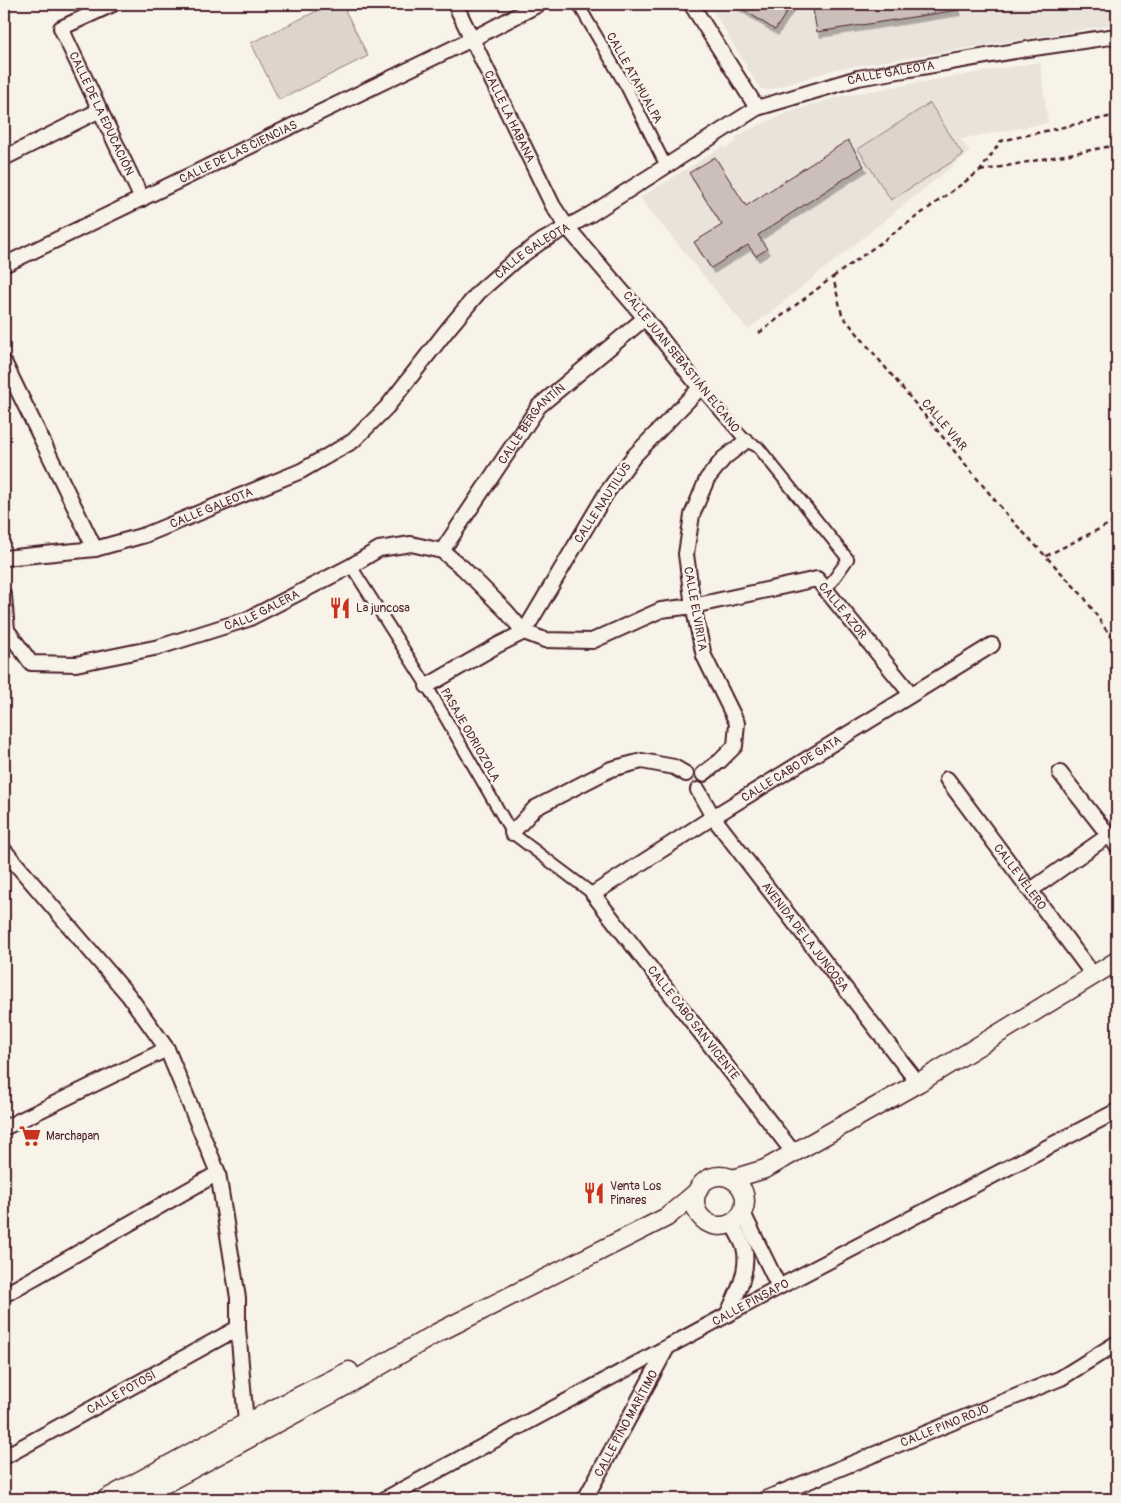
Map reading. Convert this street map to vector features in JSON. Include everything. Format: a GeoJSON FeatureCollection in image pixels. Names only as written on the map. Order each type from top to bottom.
{"type":"FeatureCollection","features":[{"type":"Feature","properties":{"kind":"street","name":"CALLE DE LA EDUCACIÓN"},"geometry":{"type":"LineString","coordinates":[[114,4],[61,28],[142,198]]}},
{"type":"Feature","properties":{"kind":"street","name":"CALLE LA HABANA"},"geometry":{"type":"LineString","coordinates":[[456,4],[553,206],[567,227]]}},
{"type":"Feature","properties":{"kind":"street","name":"CALLE DE LAS CIENCIAS"},"geometry":{"type":"LineString","coordinates":[[4,265],[472,39],[539,4]]}},
{"type":"Feature","properties":{"kind":"street","name":"CALLE ATAHUALPA"},"geometry":{"type":"LineString","coordinates":[[578,4],[627,88],[666,166]]}},
{"type":"Feature","properties":{"kind":"street"},"geometry":{"type":"LineString","coordinates":[[692,4],[757,108]]}},
{"type":"Feature","properties":{"kind":"street","name":"CALLE GALEOTA"},"geometry":{"type":"LineString","coordinates":[[4,558],[95,550],[145,535],[301,471],[353,440],[387,407],[479,292],[514,260],[757,108],[858,78],[1027,49],[1117,36]]}},
{"type":"Feature","properties":{"kind":"street"},"geometry":{"type":"LineString","coordinates":[[4,158],[100,110]]}},
{"type":"Feature","properties":{"kind":"street","name":"CALLE JUAN SEBASTIÁN ELCANO"},"geometry":{"type":"LineString","coordinates":[[567,227],[746,441],[758,447],[848,559],[826,590]]}},
{"type":"Feature","properties":{"kind":"street","name":"CALLE BERGANTÍN"},"geometry":{"type":"LineString","coordinates":[[442,552],[539,406],[645,318]]}},
{"type":"Feature","properties":{"kind":"street"},"geometry":{"type":"LineString","coordinates":[[4,362],[95,550]]}},
{"type":"Feature","properties":{"kind":"street","name":"CALLE NAUTILUS"},"geometry":{"type":"LineString","coordinates":[[524,632],[607,492],[628,463],[700,388]]}},
{"type":"Feature","properties":{"kind":"street","name":"CALLE ELVIRITA"},"geometry":{"type":"LineString","coordinates":[[703,774],[720,761],[734,746],[737,723],[704,656],[693,606],[686,554],[692,515],[707,479],[724,458],[746,441]]}},
{"type":"Feature","properties":{"kind":"street","name":"CALLE GALERA"},"geometry":{"type":"LineString","coordinates":[[4,596],[7,630],[31,662],[76,664],[159,647],[248,619],[380,549],[411,544],[442,552],[463,568],[524,632]]}},
{"type":"Feature","properties":{"kind":"street","name":"PASAJE ODRIOZOLA"},"geometry":{"type":"LineString","coordinates":[[351,566],[427,686],[512,833],[593,894]]}},
{"type":"Feature","properties":{"kind":"street","name":"CALLE AZOR"},"geometry":{"type":"LineString","coordinates":[[693,606],[817,579],[911,694]]}},
{"type":"Feature","properties":{"kind":"street"},"geometry":{"type":"LineString","coordinates":[[427,686],[524,632],[545,640],[592,641],[661,610],[693,606]]}},
{"type":"Feature","properties":{"kind":"street","name":"CALLE CABO DE GATA"},"geometry":{"type":"LineString","coordinates":[[593,894],[713,817],[992,645]]}},
{"type":"Feature","properties":{"kind":"street"},"geometry":{"type":"LineString","coordinates":[[512,833],[535,808],[610,769],[642,761],[674,767],[686,774]]}},
{"type":"Feature","properties":{"kind":"street"},"geometry":{"type":"LineString","coordinates":[[695,769],[703,774],[702,784],[698,790],[691,788],[685,783],[686,774],[695,769]]}},
{"type":"Feature","properties":{"kind":"street"},"geometry":{"type":"LineString","coordinates":[[1031,890],[1113,840],[1060,774]]}},
{"type":"Feature","properties":{"kind":"street","name":"CALLE VELERO"},"geometry":{"type":"LineString","coordinates":[[947,779],[1094,976]]}},
{"type":"Feature","properties":{"kind":"street","name":"AVENIDA DE LA JUNCOSA"},"geometry":{"type":"LineString","coordinates":[[698,790],[713,817],[918,1083]]}},
{"type":"Feature","properties":{"kind":"street"},"geometry":{"type":"LineString","coordinates":[[4,850],[129,996],[166,1049],[218,1173],[238,1298],[238,1328],[246,1423]]}},
{"type":"Feature","properties":{"kind":"street","name":"CALLE CABO SAN VICENTE"},"geometry":{"type":"LineString","coordinates":[[593,894],[793,1152]]}},
{"type":"Feature","properties":{"kind":"street"},"geometry":{"type":"LineString","coordinates":[[732,1179],[765,1169],[918,1083],[1117,961]]}},
{"type":"Feature","properties":{"kind":"street"},"geometry":{"type":"LineString","coordinates":[[4,1128],[166,1049]]}},
{"type":"Feature","properties":{"kind":"street","name":"CALLE PINSAPO"},"geometry":{"type":"LineString","coordinates":[[386,1499],[779,1287],[1117,1111]]}},
{"type":"Feature","properties":{"kind":"street"},"geometry":{"type":"LineString","coordinates":[[698,1191],[696,1207],[701,1217],[716,1226],[724,1226],[740,1213],[765,1169]]}},
{"type":"Feature","properties":{"kind":"street"},"geometry":{"type":"LineString","coordinates":[[4,1295],[218,1173]]}},
{"type":"Feature","properties":{"kind":"street"},"geometry":{"type":"LineString","coordinates":[[106,1499],[168,1473],[333,1393],[437,1333],[667,1217],[708,1180],[723,1176],[732,1179],[742,1189],[745,1196],[740,1213],[745,1251],[744,1276],[738,1294],[727,1315]]}},
{"type":"Feature","properties":{"kind":"street"},"geometry":{"type":"LineString","coordinates":[[740,1213],[779,1287]]}},
{"type":"Feature","properties":{"kind":"street"},"geometry":{"type":"LineString","coordinates":[[667,1217],[707,1222]]}},
{"type":"Feature","properties":{"kind":"street","name":"CALLE POTOSÍ"},"geometry":{"type":"LineString","coordinates":[[4,1457],[238,1328]]}},
{"type":"Feature","properties":{"kind":"street"},"geometry":{"type":"LineString","coordinates":[[128,1499],[246,1423],[360,1365],[437,1333]]}},
{"type":"Feature","properties":{"kind":"street","name":"CALLE PINO ROJO"},"geometry":{"type":"LineString","coordinates":[[765,1499],[1061,1378],[1117,1343]]}},
{"type":"Feature","properties":{"kind":"street","name":"CALLE PINO MARÍTIMO"},"geometry":{"type":"LineString","coordinates":[[585,1499],[667,1347]]}},
{"type":"Feature","properties":{"kind":"street"},"geometry":{"type":"LineString","coordinates":[[96,1499],[168,1473]]}},
{"type":"Feature","properties":{"kind":"street"},"geometry":{"type":"LineString","coordinates":[[136,1499],[168,1473]]}},
{"type":"Feature","properties":{"kind":"path"},"geometry":{"type":"LineString","coordinates":[[759,333],[980,171],[1001,140],[1117,115]]}},
{"type":"Feature","properties":{"kind":"path"},"geometry":{"type":"LineString","coordinates":[[980,171],[1117,145]]}},
{"type":"Feature","properties":{"kind":"path","name":"CALLE VIAR"},"geometry":{"type":"LineString","coordinates":[[833,278],[842,315],[1002,508],[1084,597],[1116,644]]}},
{"type":"Feature","properties":{"kind":"path"},"geometry":{"type":"LineString","coordinates":[[1046,556],[1117,520]]}},
{"type":"Feature","properties":{"kind":"shaded area"},"geometry":{"type":"Polygon","coordinates":[[[331,4],[342,4],[368,56],[279,100],[251,43],[331,4]]]}},
{"type":"Feature","properties":{"kind":"shaded area"},"geometry":{"type":"Polygon","coordinates":[[[709,4],[1117,4],[1117,24],[836,69],[769,90],[760,89],[709,4]]]}},
{"type":"Feature","properties":{"kind":"shaded area"},"geometry":{"type":"Polygon","coordinates":[[[1040,62],[1048,123],[960,139],[970,152],[748,330],[640,198],[723,146],[727,148],[736,142],[736,137],[789,112],[841,96],[1040,62]]]}},
{"type":"Feature","properties":{"kind":"shaded area"},"geometry":{"type":"Polygon","coordinates":[[[930,103],[963,155],[891,200],[858,149],[930,103]]]}},
{"type":"Feature","properties":{"kind":"building"},"geometry":{"type":"Polygon","coordinates":[[[735,4],[792,4],[775,30],[735,4]]]}},
{"type":"Feature","properties":{"kind":"building"},"geometry":{"type":"Polygon","coordinates":[[[812,4],[957,4],[958,10],[817,32],[812,4]]]}},
{"type":"Feature","properties":{"kind":"building"},"geometry":{"type":"Polygon","coordinates":[[[848,140],[864,166],[758,235],[767,249],[756,256],[748,245],[711,268],[694,242],[722,225],[689,173],[715,157],[746,206],[848,140]]]}},
{"type":"Feature","properties":{"kind":"place","name":"La juncosa"},"geometry":{"type":"Point","coordinates":[340,608]}},
{"type":"Feature","properties":{"kind":"place","name":"Marchapan"},"geometry":{"type":"Point","coordinates":[30,1136]}},
{"type":"Feature","properties":{"kind":"place","name":"Venta Los Pinares"},"geometry":{"type":"Point","coordinates":[594,1193]}}]}
